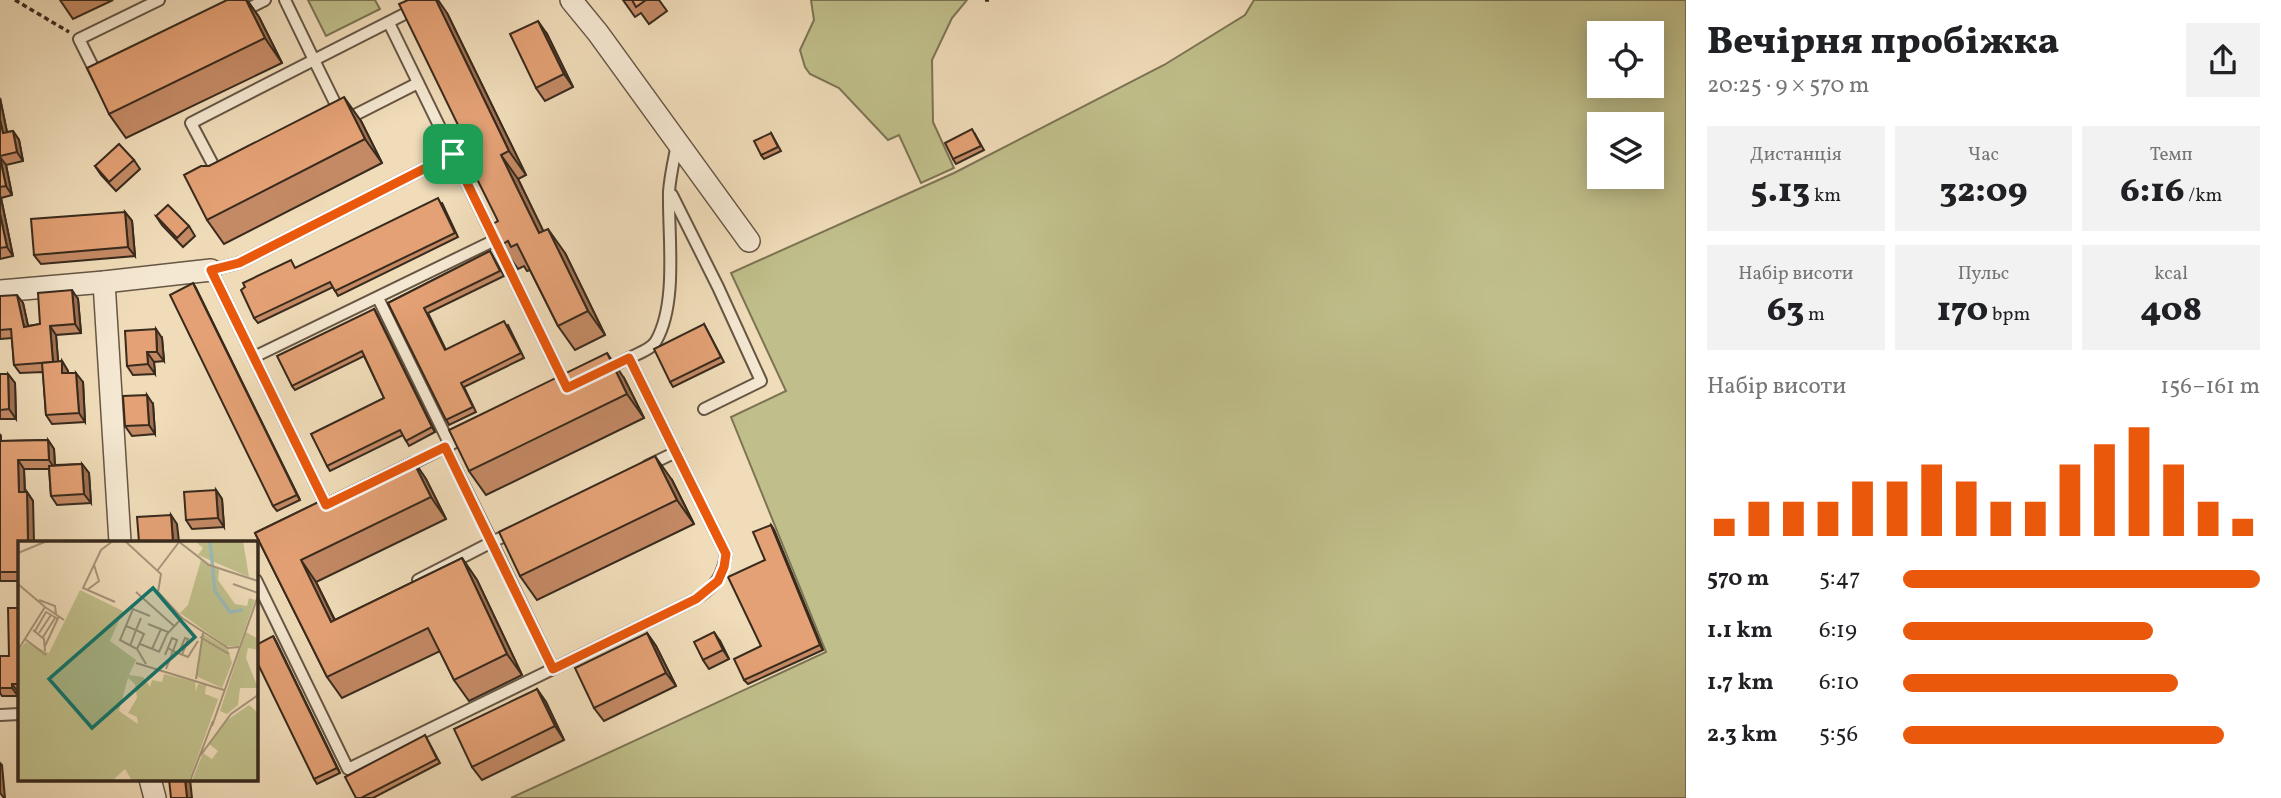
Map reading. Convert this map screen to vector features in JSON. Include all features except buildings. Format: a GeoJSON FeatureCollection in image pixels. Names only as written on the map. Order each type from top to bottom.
{"type":"FeatureCollection","features":[{"type":"Feature","properties":{"kind":"street"},"geometry":{"type":"LineString","coordinates":[[571,0],[598,33],[749,241]]}},
{"type":"Feature","properties":{"kind":"street"},"geometry":{"type":"LineString","coordinates":[[0,291],[211,270]]}},
{"type":"Feature","properties":{"kind":"street"},"geometry":{"type":"LineString","coordinates":[[104,282],[120,541]]}},
{"type":"Feature","properties":{"kind":"street"},"geometry":{"type":"LineString","coordinates":[[150,780],[155,798]]}},
{"type":"Feature","properties":{"kind":"lane"},"geometry":{"type":"LineString","coordinates":[[112,75],[100,80],[79,39],[159,0]]}},
{"type":"Feature","properties":{"kind":"lane"},"geometry":{"type":"LineString","coordinates":[[230,17],[265,0]]}},
{"type":"Feature","properties":{"kind":"lane"},"geometry":{"type":"LineString","coordinates":[[285,0],[344,120]]}},
{"type":"Feature","properties":{"kind":"lane"},"geometry":{"type":"LineString","coordinates":[[234,176],[222,183],[191,123],[432,0]]}},
{"type":"Feature","properties":{"kind":"lane"},"geometry":{"type":"LineString","coordinates":[[388,23],[567,388]]}},
{"type":"Feature","properties":{"kind":"lane"},"geometry":{"type":"LineString","coordinates":[[331,127],[418,83]]}},
{"type":"Feature","properties":{"kind":"lane"},"geometry":{"type":"LineString","coordinates":[[592,376],[655,344],[662,325],[668,296],[669,190],[677,144]]}},
{"type":"Feature","properties":{"kind":"lane"},"geometry":{"type":"LineString","coordinates":[[338,499],[321,508],[254,358],[211,270],[239,263],[453,154]]}},
{"type":"Feature","properties":{"kind":"lane"},"geometry":{"type":"LineString","coordinates":[[669,190],[761,381],[704,410]]}},
{"type":"Feature","properties":{"kind":"lane"},"geometry":{"type":"LineString","coordinates":[[254,358],[495,240]]}},
{"type":"Feature","properties":{"kind":"lane"},"geometry":{"type":"LineString","coordinates":[[377,298],[553,669]]}},
{"type":"Feature","properties":{"kind":"lane"},"geometry":{"type":"LineString","coordinates":[[257,582],[348,769],[696,599],[722,575],[726,554],[629,358]]}},
{"type":"Feature","properties":{"kind":"lane"},"geometry":{"type":"LineString","coordinates":[[555,394],[580,382]]}},
{"type":"Feature","properties":{"kind":"lane"},"geometry":{"type":"LineString","coordinates":[[398,471],[473,434]]}},
{"type":"Feature","properties":{"kind":"lane"},"geometry":{"type":"LineString","coordinates":[[639,470],[676,452]]}},
{"type":"Feature","properties":{"kind":"lane"},"geometry":{"type":"LineString","coordinates":[[407,586],[528,524]]}},
{"type":"Feature","properties":{"kind":"lane"},"geometry":{"type":"LineString","coordinates":[[0,715],[18,713]]}},
{"type":"Feature","properties":{"kind":"path"},"geometry":{"type":"LineString","coordinates":[[15,0],[79,39]]}},
{"type":"Feature","properties":{"kind":"shaded area"},"geometry":{"type":"Polygon","coordinates":[[[308,0],[375,0],[380,9],[326,36],[308,0]]]}},
{"type":"Feature","properties":{"kind":"shaded area"},"geometry":{"type":"Polygon","coordinates":[[[811,0],[967,0],[952,18],[932,60],[933,122],[954,168],[921,183],[899,135],[888,140],[839,88],[810,74],[800,50],[814,20],[811,0]]]}},
{"type":"Feature","properties":{"kind":"shaded area"},"geometry":{"type":"Polygon","coordinates":[[[1254,0],[1686,0],[1686,798],[511,798],[826,652],[731,417],[786,391],[731,273],[954,173],[1164,65],[1245,15],[1254,0]]]}},
{"type":"Feature","properties":{"kind":"route"},"geometry":{"type":"LineString","coordinates":[[453,154],[567,388],[629,358],[726,554],[722,575],[718,581],[696,599],[553,669],[445,447],[326,505],[211,270],[239,263],[453,154]]}}]}
